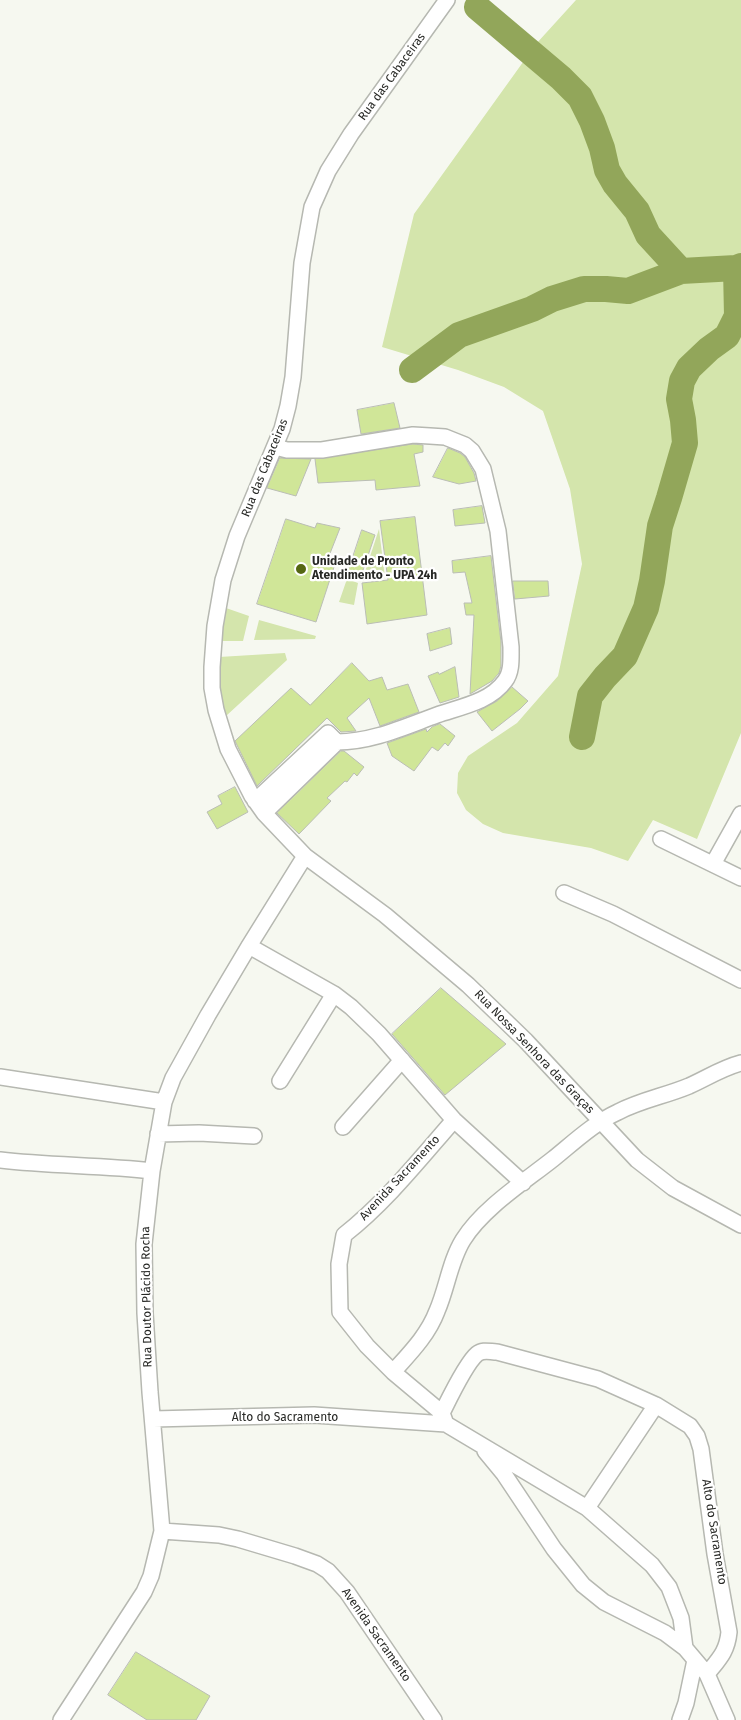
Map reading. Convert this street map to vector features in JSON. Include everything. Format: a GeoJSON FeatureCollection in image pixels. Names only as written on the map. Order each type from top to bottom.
{"type":"FeatureCollection","features":[{"type":"Feature","properties":{"kind":"street","name":"Rua das Cabaceiras"},"geometry":{"type":"LineString","coordinates":[[305,856],[264,813],[233,762],[222,732],[212,688],[215,626],[223,580],[230,557],[245,516],[275,447],[288,406],[293,377],[302,263],[312,207],[328,172],[351,134],[447,0]]}},
{"type":"Feature","properties":{"kind":"street"},"geometry":{"type":"LineString","coordinates":[[264,813],[337,742],[377,736],[478,701],[506,681],[511,664],[511,648],[498,531],[487,480],[478,458],[465,445],[445,437],[413,436],[322,450],[287,450],[275,447]]}},
{"type":"Feature","properties":{"kind":"street"},"geometry":{"type":"LineString","coordinates":[[255,800],[328,733],[337,742]]}},
{"type":"Feature","properties":{"kind":"street"},"geometry":{"type":"LineString","coordinates":[[713,864],[741,814]]}},
{"type":"Feature","properties":{"kind":"street"},"geometry":{"type":"LineString","coordinates":[[661,839],[741,878]]}},
{"type":"Feature","properties":{"kind":"street","name":"Rua Doutor Plácido Rocha"},"geometry":{"type":"LineString","coordinates":[[61,1720],[144,1592],[157,1555],[162,1531],[145,1312],[144,1244],[152,1171],[164,1102],[172,1078],[249,946],[305,856]]}},
{"type":"Feature","properties":{"kind":"street","name":"Rua Nossa Senhora das Graças"},"geometry":{"type":"LineString","coordinates":[[305,856],[384,916],[468,985],[526,1041],[637,1160],[667,1184],[741,1225]]}},
{"type":"Feature","properties":{"kind":"street"},"geometry":{"type":"LineString","coordinates":[[564,893],[613,914],[741,980]]}},
{"type":"Feature","properties":{"kind":"street"},"geometry":{"type":"LineString","coordinates":[[249,946],[334,994],[364,1019],[454,1120],[523,1182]]}},
{"type":"Feature","properties":{"kind":"street"},"geometry":{"type":"LineString","coordinates":[[280,1081],[334,994]]}},
{"type":"Feature","properties":{"kind":"street"},"geometry":{"type":"LineString","coordinates":[[343,1126],[402,1060]]}},
{"type":"Feature","properties":{"kind":"street"},"geometry":{"type":"LineString","coordinates":[[394,1372],[422,1339],[430,1326],[443,1298],[456,1253],[467,1234],[495,1206],[601,1121],[630,1106],[682,1089],[722,1069],[741,1063]]}},
{"type":"Feature","properties":{"kind":"street"},"geometry":{"type":"LineString","coordinates":[[0,1077],[164,1102]]}},
{"type":"Feature","properties":{"kind":"street","name":"Avenida Sacramento"},"geometry":{"type":"LineString","coordinates":[[454,1120],[364,1220],[344,1235],[339,1264],[340,1312],[367,1346],[444,1418],[477,1442],[587,1508],[652,1565],[669,1587],[681,1618],[685,1648]]}},
{"type":"Feature","properties":{"kind":"street"},"geometry":{"type":"LineString","coordinates":[[158,1134],[199,1133],[254,1136]]}},
{"type":"Feature","properties":{"kind":"street"},"geometry":{"type":"LineString","coordinates":[[0,1160],[29,1164],[127,1168],[152,1171]]}},
{"type":"Feature","properties":{"kind":"street","name":"Alto do Sacramento"},"geometry":{"type":"LineString","coordinates":[[153,1419],[314,1415],[406,1422],[444,1418],[459,1381],[477,1354],[484,1351],[510,1355],[598,1379],[656,1404],[690,1426],[698,1436],[701,1449],[715,1554],[729,1632],[728,1644],[724,1654],[707,1674]]}},
{"type":"Feature","properties":{"kind":"street"},"geometry":{"type":"LineString","coordinates":[[587,1508],[656,1404]]}},
{"type":"Feature","properties":{"kind":"street","name":"Avenida Sacramento"},"geometry":{"type":"LineString","coordinates":[[477,1442],[504,1474],[554,1549],[583,1585],[604,1602],[665,1633],[685,1648],[707,1674],[727,1720]]}},
{"type":"Feature","properties":{"kind":"street","name":"Avenida Sacramento"},"geometry":{"type":"LineString","coordinates":[[162,1531],[219,1535],[238,1539],[295,1556],[317,1564],[328,1571],[347,1592],[434,1720]]}},
{"type":"Feature","properties":{"kind":"street"},"geometry":{"type":"LineString","coordinates":[[680,1720],[686,1703],[695,1660]]}},
{"type":"Feature","properties":{"kind":"green space"},"geometry":{"type":"Polygon","coordinates":[[[576,0],[741,0],[741,733],[697,839],[653,820],[628,861],[591,848],[503,833],[483,824],[466,810],[457,793],[458,773],[468,756],[517,723],[558,676],[582,564],[570,489],[543,411],[504,387],[458,370],[382,347],[414,214],[536,44],[576,0]]]}},
{"type":"Feature","properties":{"kind":"green space"},"geometry":{"type":"Polygon","coordinates":[[[379,529],[385,578],[362,581],[379,529]]]}},
{"type":"Feature","properties":{"kind":"green space"},"geometry":{"type":"Polygon","coordinates":[[[347,579],[358,583],[354,605],[339,602],[347,579]]]}},
{"type":"Feature","properties":{"kind":"green space"},"geometry":{"type":"Polygon","coordinates":[[[226,608],[249,616],[243,641],[220,641],[226,608]]]}},
{"type":"Feature","properties":{"kind":"green space"},"geometry":{"type":"Polygon","coordinates":[[[259,620],[316,636],[315,639],[254,640],[259,620]]]}},
{"type":"Feature","properties":{"kind":"green space"},"geometry":{"type":"Polygon","coordinates":[[[285,653],[287,660],[226,716],[220,695],[219,657],[285,653]]]}},
{"type":"Feature","properties":{"kind":"building"},"geometry":{"type":"Polygon","coordinates":[[[394,403],[400,428],[361,434],[357,410],[394,403]]]}},
{"type":"Feature","properties":{"kind":"building"},"geometry":{"type":"Polygon","coordinates":[[[413,444],[423,445],[423,452],[414,454],[420,486],[376,490],[375,480],[318,483],[315,459],[413,444]]]}},
{"type":"Feature","properties":{"kind":"building"},"geometry":{"type":"Polygon","coordinates":[[[448,448],[465,457],[474,473],[476,481],[459,484],[433,477],[448,448]]]}},
{"type":"Feature","properties":{"kind":"building"},"geometry":{"type":"Polygon","coordinates":[[[280,458],[311,459],[296,496],[267,488],[280,458]]]}},
{"type":"Feature","properties":{"kind":"building"},"geometry":{"type":"Polygon","coordinates":[[[482,506],[485,523],[455,526],[453,510],[482,506]]]}},
{"type":"Feature","properties":{"kind":"building"},"geometry":{"type":"Polygon","coordinates":[[[415,517],[427,615],[367,624],[362,583],[388,580],[380,521],[415,517]]]}},
{"type":"Feature","properties":{"kind":"building"},"geometry":{"type":"Polygon","coordinates":[[[286,519],[315,528],[317,523],[340,528],[327,561],[335,564],[316,622],[257,604],[286,519]]]}},
{"type":"Feature","properties":{"kind":"building"},"geometry":{"type":"Polygon","coordinates":[[[362,530],[375,535],[360,579],[347,575],[362,530]]]}},
{"type":"Feature","properties":{"kind":"building"},"geometry":{"type":"Polygon","coordinates":[[[491,556],[501,642],[501,666],[499,673],[492,681],[470,694],[474,615],[466,615],[464,603],[472,603],[465,572],[453,573],[452,561],[491,556]]]}},
{"type":"Feature","properties":{"kind":"building"},"geometry":{"type":"Polygon","coordinates":[[[513,581],[548,581],[549,596],[515,599],[513,581]]]}},
{"type":"Feature","properties":{"kind":"building"},"geometry":{"type":"Polygon","coordinates":[[[450,628],[452,644],[430,651],[427,634],[450,628]]]}},
{"type":"Feature","properties":{"kind":"building"},"geometry":{"type":"Polygon","coordinates":[[[352,663],[369,681],[382,677],[387,690],[408,684],[419,712],[380,726],[369,698],[347,718],[356,731],[341,732],[327,718],[257,786],[235,741],[291,688],[310,705],[352,663]]]}},
{"type":"Feature","properties":{"kind":"building"},"geometry":{"type":"Polygon","coordinates":[[[455,667],[459,697],[440,703],[428,676],[438,672],[439,674],[455,667]]]}},
{"type":"Feature","properties":{"kind":"building"},"geometry":{"type":"Polygon","coordinates":[[[512,687],[528,701],[492,731],[477,712],[497,701],[512,687]]]}},
{"type":"Feature","properties":{"kind":"building"},"geometry":{"type":"Polygon","coordinates":[[[440,724],[455,736],[448,746],[445,743],[438,751],[432,747],[414,771],[392,756],[387,743],[426,729],[427,732],[432,727],[440,724]]]}},
{"type":"Feature","properties":{"kind":"building"},"geometry":{"type":"Polygon","coordinates":[[[341,751],[344,751],[364,767],[357,776],[354,773],[347,782],[345,781],[327,798],[331,801],[299,834],[277,813],[341,751]]]}},
{"type":"Feature","properties":{"kind":"building"},"geometry":{"type":"Polygon","coordinates":[[[235,787],[248,812],[217,829],[207,812],[222,804],[218,796],[235,787]]]}},
{"type":"Feature","properties":{"kind":"building"},"geometry":{"type":"Polygon","coordinates":[[[441,988],[506,1044],[445,1095],[392,1034],[441,988]]]}},
{"type":"Feature","properties":{"kind":"building"},"geometry":{"type":"Polygon","coordinates":[[[136,1652],[210,1696],[196,1720],[147,1720],[108,1695],[136,1652]]]}},
{"type":"Feature","properties":{"kind":"waterway"},"geometry":{"type":"LineString","coordinates":[[477,7],[561,78],[580,97],[592,121],[602,148],[607,170],[615,184],[637,211],[648,235],[681,271]]}},
{"type":"Feature","properties":{"kind":"waterway"},"geometry":{"type":"LineString","coordinates":[[412,370],[459,335],[532,309],[552,299],[584,289],[628,291],[681,271],[736,268],[741,266]]}},
{"type":"Feature","properties":{"kind":"waterway"},"geometry":{"type":"LineString","coordinates":[[582,737],[590,696],[625,656],[646,608],[660,526],[685,443],[679,399],[682,381],[689,368],[709,349],[727,336],[737,316],[736,268]]}},
{"type":"Feature","properties":{"kind":"place","name":"Unidade de Pronto Atendimento - UPA 24h"},"geometry":{"type":"Point","coordinates":[301,569]}}]}
